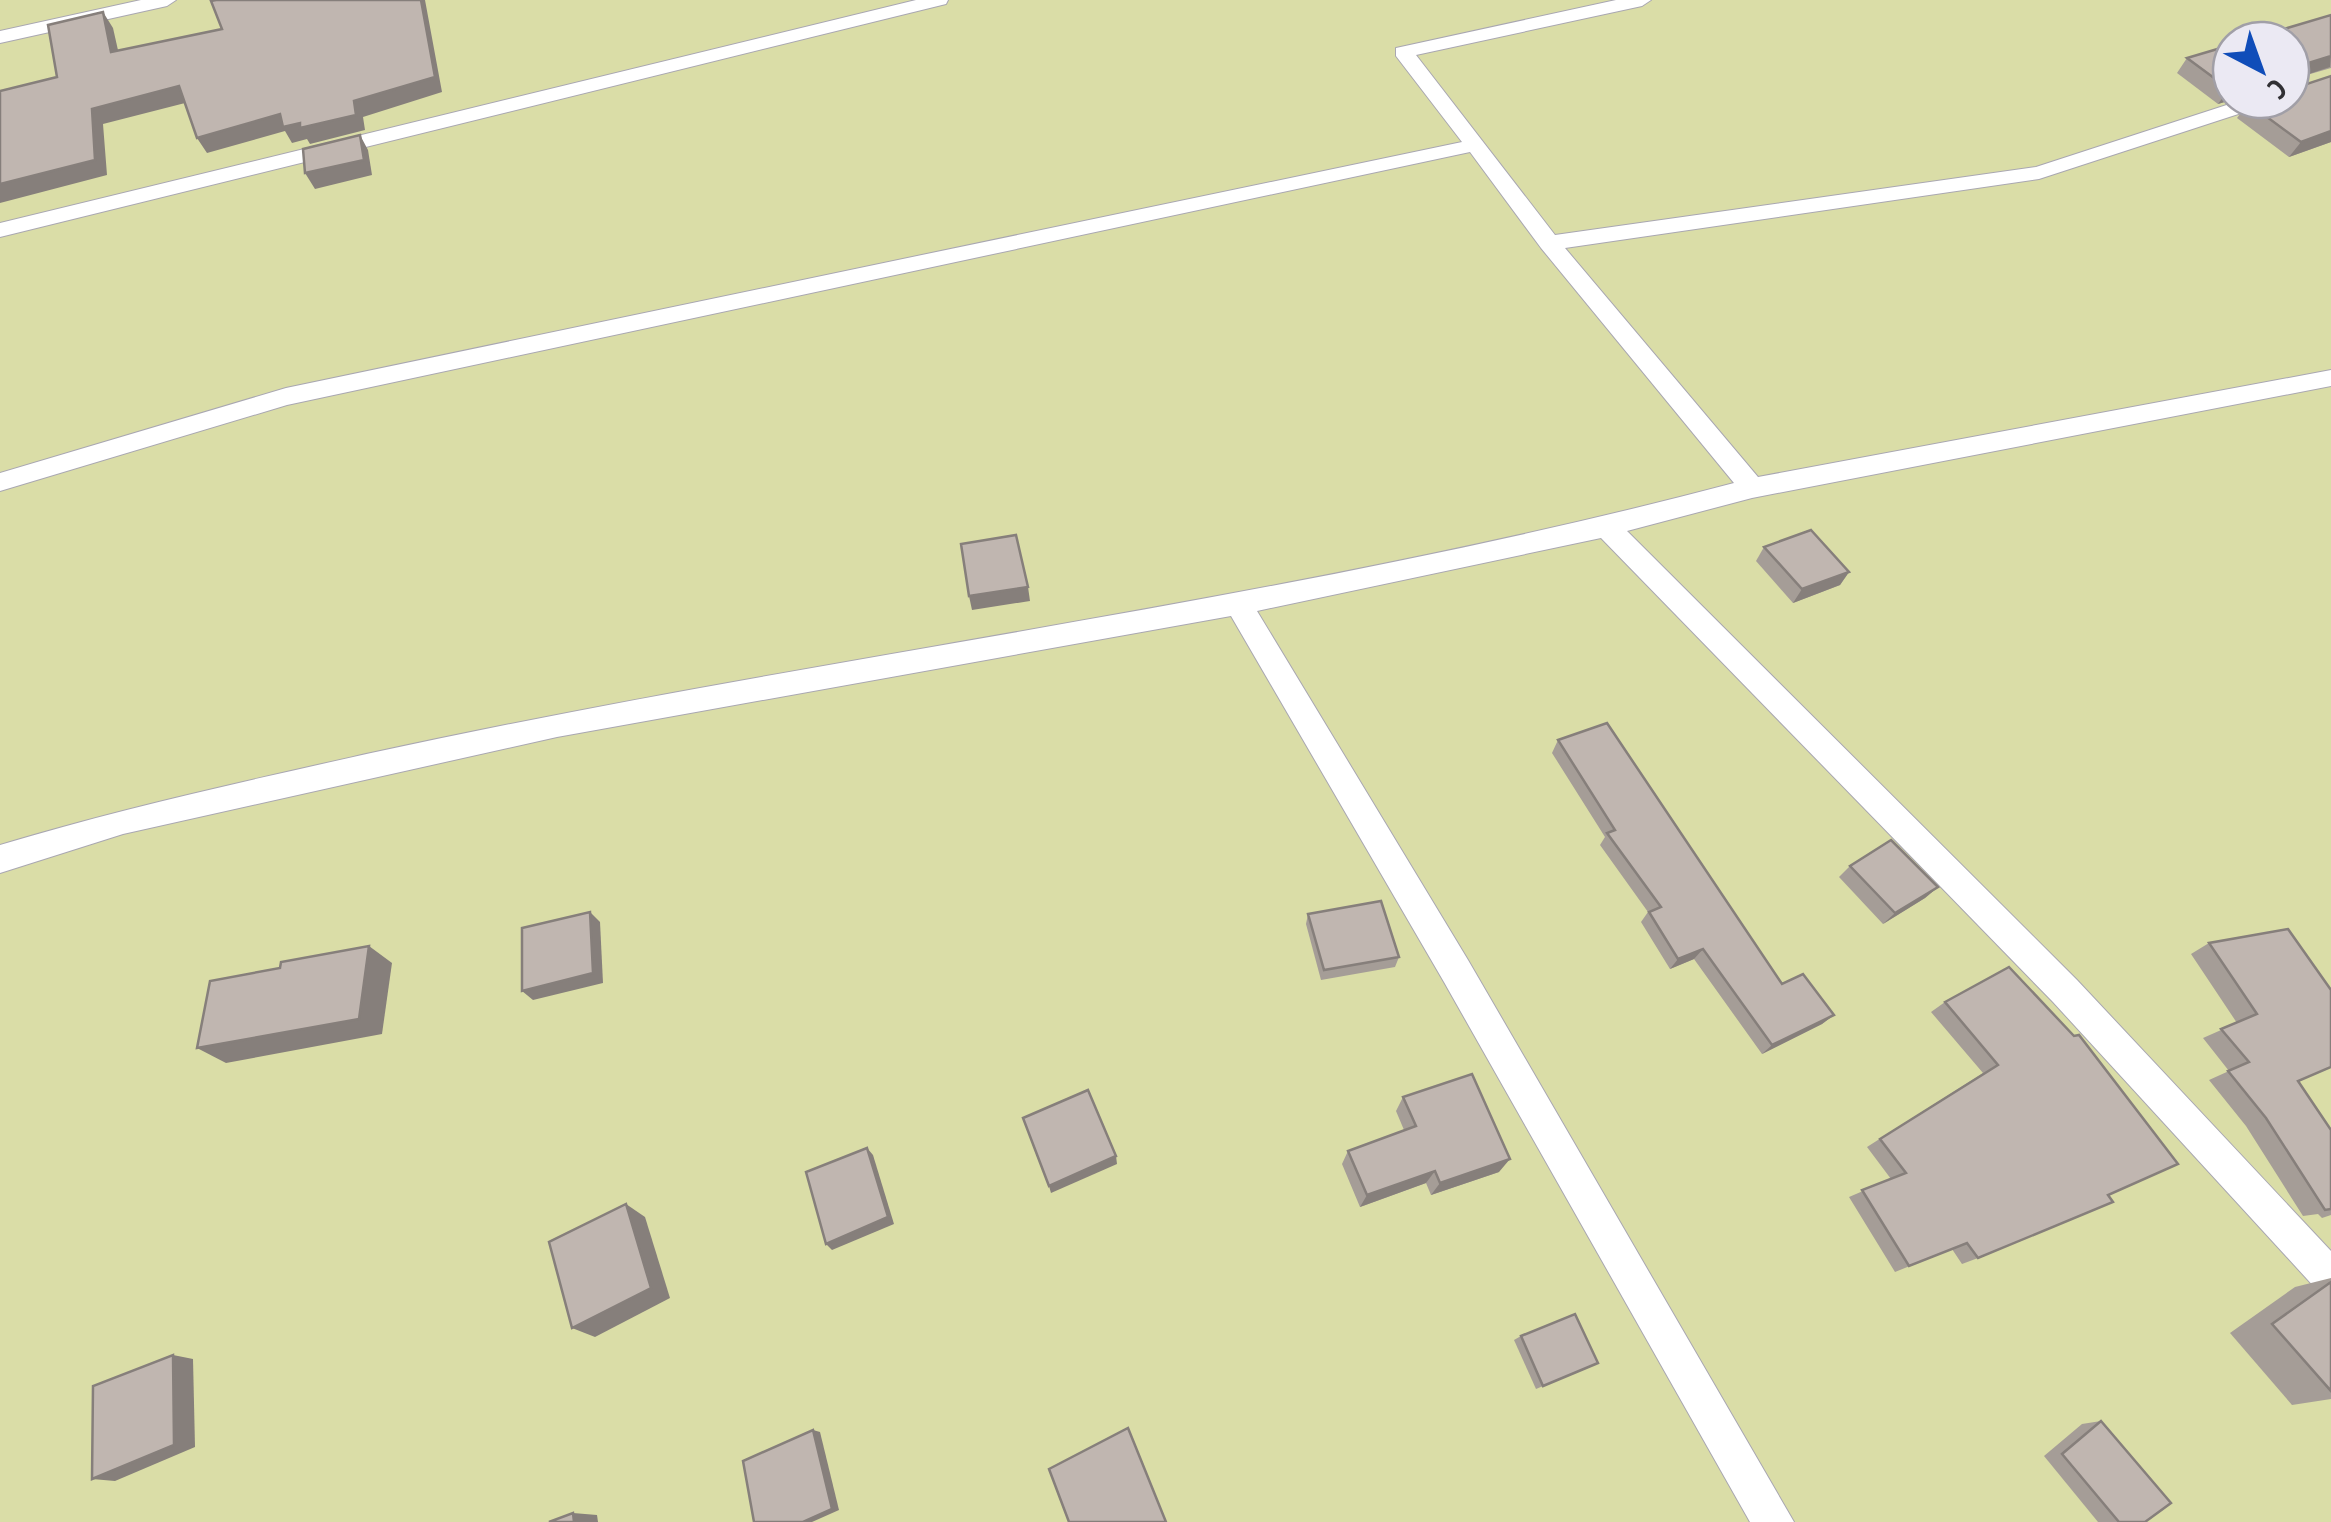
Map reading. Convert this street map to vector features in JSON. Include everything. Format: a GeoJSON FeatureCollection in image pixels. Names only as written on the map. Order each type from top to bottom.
{"type":"FeatureCollection","features":[{"type":"Feature","properties":{"kind":"lane"},"geometry":{"type":"LineString","coordinates":[[0,38],[167,0]]}},
{"type":"Feature","properties":{"kind":"lane"},"geometry":{"type":"LineString","coordinates":[[0,230],[940,0]]}},
{"type":"Feature","properties":{"kind":"lane"},"geometry":{"type":"LineString","coordinates":[[1642,0],[1403,52],[1550,244],[1752,488]]}},
{"type":"Feature","properties":{"kind":"lane"},"geometry":{"type":"LineString","coordinates":[[1550,244],[2039,174],[2211,117]]}},
{"type":"Feature","properties":{"kind":"lane"},"geometry":{"type":"LineString","coordinates":[[0,482],[286,398],[1476,144]]}},
{"type":"Feature","properties":{"kind":"lane"},"geometry":{"type":"LineString","coordinates":[[0,859],[123,822],[556,724],[1238,604],[1606,527],[1752,488],[2324,384]]}},
{"type":"Feature","properties":{"kind":"lane"},"geometry":{"type":"LineString","coordinates":[[1606,527],[2065,991],[2331,1278]]}},
{"type":"Feature","properties":{"kind":"lane"},"geometry":{"type":"LineString","coordinates":[[1238,604],[1774,1522]]}},
{"type":"Feature","properties":{"kind":"green space"},"geometry":{"type":"Polygon","coordinates":[[[0,0],[2331,0],[2331,1522],[0,1522],[0,0]]]}},
{"type":"Feature","properties":{"kind":"building"},"geometry":{"type":"Polygon","coordinates":[[[421,0],[435,77],[354,101],[356,115],[300,128],[300,123],[283,127],[280,114],[197,138],[179,86],[92,109],[95,160],[0,184],[0,91],[57,77],[48,25],[103,12],[111,52],[222,29],[211,1],[421,0]]]}},
{"type":"Feature","properties":{"kind":"building"},"geometry":{"type":"Polygon","coordinates":[[[2331,15],[2331,56],[2311,62],[2311,21],[2331,15]]]}},
{"type":"Feature","properties":{"kind":"building"},"geometry":{"type":"Polygon","coordinates":[[[2211,51],[2211,76],[2187,58],[2211,51]]]}},
{"type":"Feature","properties":{"kind":"building"},"geometry":{"type":"Polygon","coordinates":[[[2331,76],[2331,131],[2301,142],[2271,120],[2311,120],[2311,83],[2331,76]]]}},
{"type":"Feature","properties":{"kind":"building"},"geometry":{"type":"Polygon","coordinates":[[[360,135],[364,160],[305,173],[303,149],[360,135]]]}},
{"type":"Feature","properties":{"kind":"building"},"geometry":{"type":"Polygon","coordinates":[[[1811,530],[1849,572],[1802,589],[1764,547],[1811,530]]]}},
{"type":"Feature","properties":{"kind":"building"},"geometry":{"type":"Polygon","coordinates":[[[1016,535],[1028,587],[969,596],[961,544],[1016,535]]]}},
{"type":"Feature","properties":{"kind":"building"},"geometry":{"type":"Polygon","coordinates":[[[1607,723],[1782,984],[1803,974],[1834,1015],[1772,1045],[1703,949],[1678,959],[1649,912],[1661,907],[1607,833],[1615,830],[1558,740],[1607,723]]]}},
{"type":"Feature","properties":{"kind":"building"},"geometry":{"type":"Polygon","coordinates":[[[1891,840],[1938,887],[1895,913],[1850,866],[1891,840]]]}},
{"type":"Feature","properties":{"kind":"building"},"geometry":{"type":"Polygon","coordinates":[[[1381,901],[1399,957],[1324,970],[1308,914],[1381,901]]]}},
{"type":"Feature","properties":{"kind":"building"},"geometry":{"type":"Polygon","coordinates":[[[590,912],[593,973],[522,991],[522,928],[590,912]]]}},
{"type":"Feature","properties":{"kind":"building"},"geometry":{"type":"Polygon","coordinates":[[[2288,929],[2331,990],[2331,1067],[2298,1081],[2331,1130],[2331,1209],[2325,1210],[2266,1118],[2228,1071],[2249,1062],[2221,1029],[2257,1014],[2209,943],[2288,929]]]}},
{"type":"Feature","properties":{"kind":"building"},"geometry":{"type":"Polygon","coordinates":[[[369,946],[359,1019],[197,1048],[210,981],[280,968],[281,962],[369,946]]]}},
{"type":"Feature","properties":{"kind":"building"},"geometry":{"type":"Polygon","coordinates":[[[2009,967],[2074,1036],[2079,1035],[2178,1164],[2108,1195],[2113,1202],[1978,1258],[1967,1243],[1909,1266],[1862,1190],[1906,1173],[1880,1139],[1998,1065],[1945,1002],[2009,967]]]}},
{"type":"Feature","properties":{"kind":"building"},"geometry":{"type":"Polygon","coordinates":[[[1472,1074],[1510,1159],[1440,1183],[1435,1171],[1367,1195],[1348,1151],[1416,1126],[1403,1097],[1472,1074]]]}},
{"type":"Feature","properties":{"kind":"building"},"geometry":{"type":"Polygon","coordinates":[[[1088,1090],[1116,1156],[1049,1186],[1023,1118],[1088,1090]]]}},
{"type":"Feature","properties":{"kind":"building"},"geometry":{"type":"Polygon","coordinates":[[[867,1148],[888,1217],[826,1244],[806,1172],[867,1148]]]}},
{"type":"Feature","properties":{"kind":"building"},"geometry":{"type":"Polygon","coordinates":[[[626,1204],[651,1288],[572,1328],[549,1242],[626,1204]]]}},
{"type":"Feature","properties":{"kind":"building"},"geometry":{"type":"Polygon","coordinates":[[[2331,1282],[2331,1391],[2272,1324],[2331,1282]]]}},
{"type":"Feature","properties":{"kind":"building"},"geometry":{"type":"Polygon","coordinates":[[[1575,1314],[1598,1363],[1543,1386],[1521,1336],[1575,1314]]]}},
{"type":"Feature","properties":{"kind":"building"},"geometry":{"type":"Polygon","coordinates":[[[173,1355],[174,1445],[92,1479],[93,1386],[173,1355]]]}},
{"type":"Feature","properties":{"kind":"building"},"geometry":{"type":"Polygon","coordinates":[[[2101,1421],[2171,1503],[2145,1522],[2119,1522],[2062,1454],[2101,1421]]]}},
{"type":"Feature","properties":{"kind":"building"},"geometry":{"type":"Polygon","coordinates":[[[1128,1428],[1166,1522],[1069,1522],[1049,1469],[1128,1428]]]}},
{"type":"Feature","properties":{"kind":"building"},"geometry":{"type":"Polygon","coordinates":[[[813,1430],[832,1509],[803,1522],[754,1522],[743,1461],[813,1430]]]}},
{"type":"Feature","properties":{"kind":"building"},"geometry":{"type":"Polygon","coordinates":[[[573,1513],[574,1522],[549,1522],[573,1513]]]}}]}
